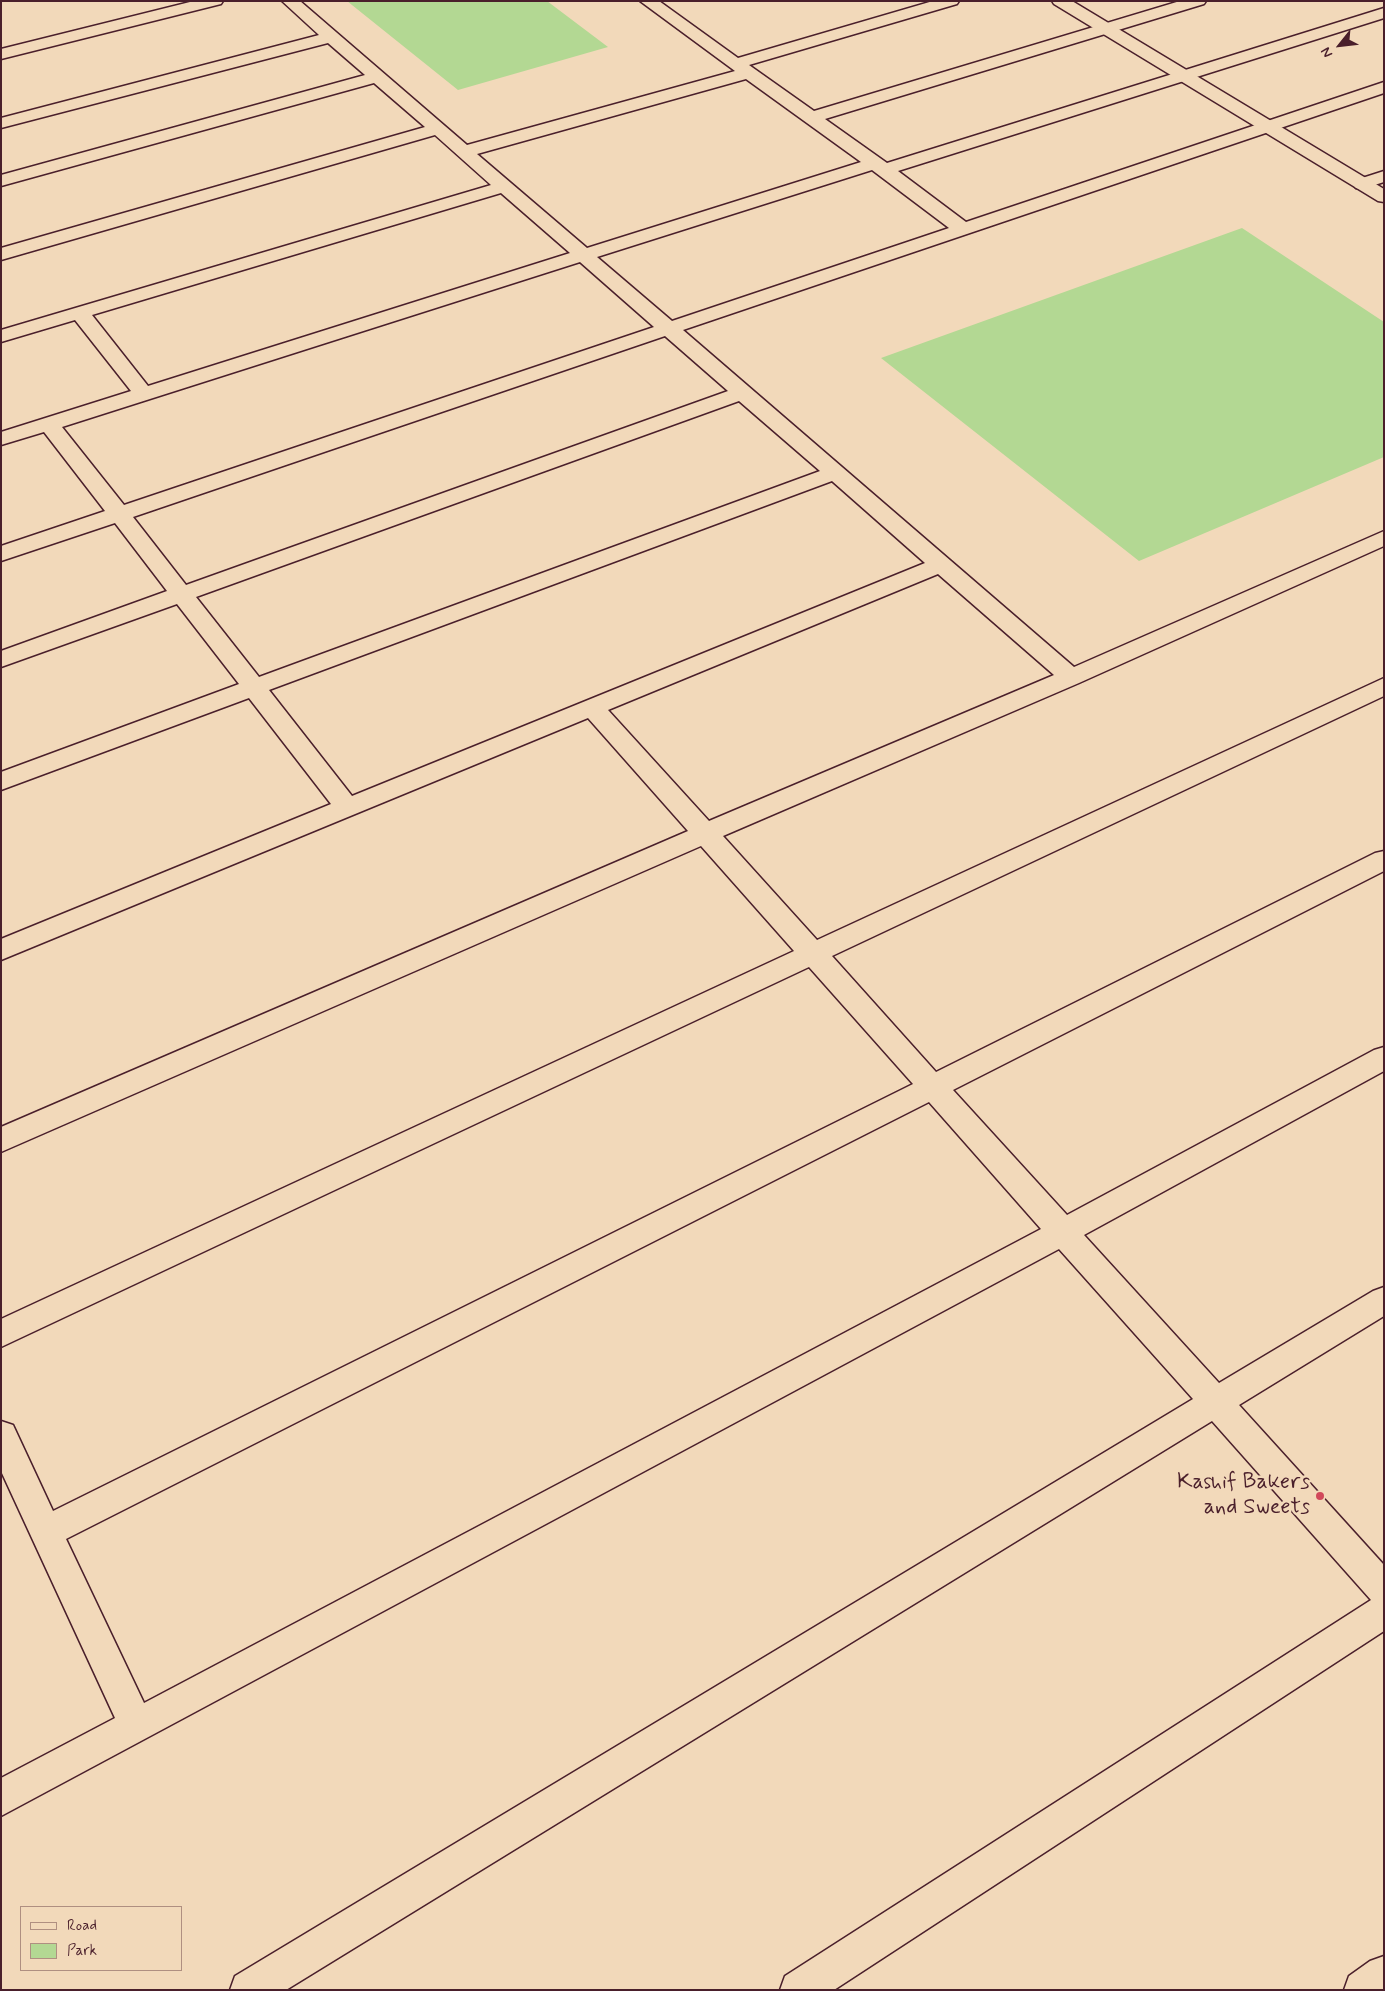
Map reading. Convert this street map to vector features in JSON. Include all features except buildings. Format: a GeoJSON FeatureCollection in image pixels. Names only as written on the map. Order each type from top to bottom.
{"type":"FeatureCollection","features":[{"type":"Feature","properties":{"kind":"street"},"geometry":{"type":"LineString","coordinates":[[1,54],[215,1]]}},
{"type":"Feature","properties":{"kind":"street"},"geometry":{"type":"LineString","coordinates":[[290,1],[939,565],[1072,677]]}},
{"type":"Feature","properties":{"kind":"street"},"geometry":{"type":"LineString","coordinates":[[463,152],[742,69],[950,1]]}},
{"type":"Feature","properties":{"kind":"street"},"geometry":{"type":"LineString","coordinates":[[1060,1],[1384,197]]}},
{"type":"Feature","properties":{"kind":"street"},"geometry":{"type":"LineString","coordinates":[[811,118],[1198,1]]}},
{"type":"Feature","properties":{"kind":"street"},"geometry":{"type":"LineString","coordinates":[[655,2],[742,69],[963,229]]}},
{"type":"Feature","properties":{"kind":"street"},"geometry":{"type":"LineString","coordinates":[[1,439],[582,255],[1184,76],[1384,13]]}},
{"type":"Feature","properties":{"kind":"street"},"geometry":{"type":"LineString","coordinates":[[1,122],[331,37]]}},
{"type":"Feature","properties":{"kind":"street"},"geometry":{"type":"LineString","coordinates":[[1,181],[377,77]]}},
{"type":"Feature","properties":{"kind":"street"},"geometry":{"type":"LineString","coordinates":[[1,554],[1266,126],[1384,88]]}},
{"type":"Feature","properties":{"kind":"street"},"geometry":{"type":"LineString","coordinates":[[1,254],[438,129]]}},
{"type":"Feature","properties":{"kind":"street"},"geometry":{"type":"LineString","coordinates":[[1362,184],[1384,176]]}},
{"type":"Feature","properties":{"kind":"street"},"geometry":{"type":"LineString","coordinates":[[1,336],[503,187]]}},
{"type":"Feature","properties":{"kind":"street"},"geometry":{"type":"LineString","coordinates":[[80,313],[144,394]]}},
{"type":"Feature","properties":{"kind":"street"},"geometry":{"type":"LineString","coordinates":[[1,659],[742,393]]}},
{"type":"Feature","properties":{"kind":"street"},"geometry":{"type":"LineString","coordinates":[[49,424],[348,808]]}},
{"type":"Feature","properties":{"kind":"street"},"geometry":{"type":"LineString","coordinates":[[1,781],[834,473]]}},
{"type":"Feature","properties":{"kind":"street"},"geometry":{"type":"LineString","coordinates":[[1,1140],[704,834],[1072,677],[1384,538]]}},
{"type":"Feature","properties":{"kind":"street"},"geometry":{"type":"LineString","coordinates":[[1,950],[939,565]]}},
{"type":"Feature","properties":{"kind":"street"},"geometry":{"type":"LineString","coordinates":[[1,1334],[1384,686]]}},
{"type":"Feature","properties":{"kind":"street"},"geometry":{"type":"LineString","coordinates":[[592,708],[1384,1590]]}},
{"type":"Feature","properties":{"kind":"street"},"geometry":{"type":"LineString","coordinates":[[46,1532],[1384,860]]}},
{"type":"Feature","properties":{"kind":"street"},"geometry":{"type":"LineString","coordinates":[[1,1798],[1063,1232],[1384,1058]]}},
{"type":"Feature","properties":{"kind":"street"},"geometry":{"type":"LineString","coordinates":[[249,1990],[1384,1300]]}},
{"type":"Feature","properties":{"kind":"street"},"geometry":{"type":"LineString","coordinates":[[1,1435],[136,1726]]}},
{"type":"Feature","properties":{"kind":"street"},"geometry":{"type":"LineString","coordinates":[[799,1990],[1384,1611]]}},
{"type":"Feature","properties":{"kind":"street"},"geometry":{"type":"LineString","coordinates":[[1364,1990],[1384,1975]]}},
{"type":"Feature","properties":{"kind":"green space"},"geometry":{"type":"Polygon","coordinates":[[[347,1],[547,1],[608,47],[458,90],[347,1]]]}},
{"type":"Feature","properties":{"kind":"green space"},"geometry":{"type":"Polygon","coordinates":[[[1242,228],[1384,322],[1384,457],[1139,561],[881,358],[1242,228]]]}},
{"type":"Feature","properties":{"kind":"place","name":"Kashif Bakers and Sweets"},"geometry":{"type":"Point","coordinates":[1320,1496]}}]}
